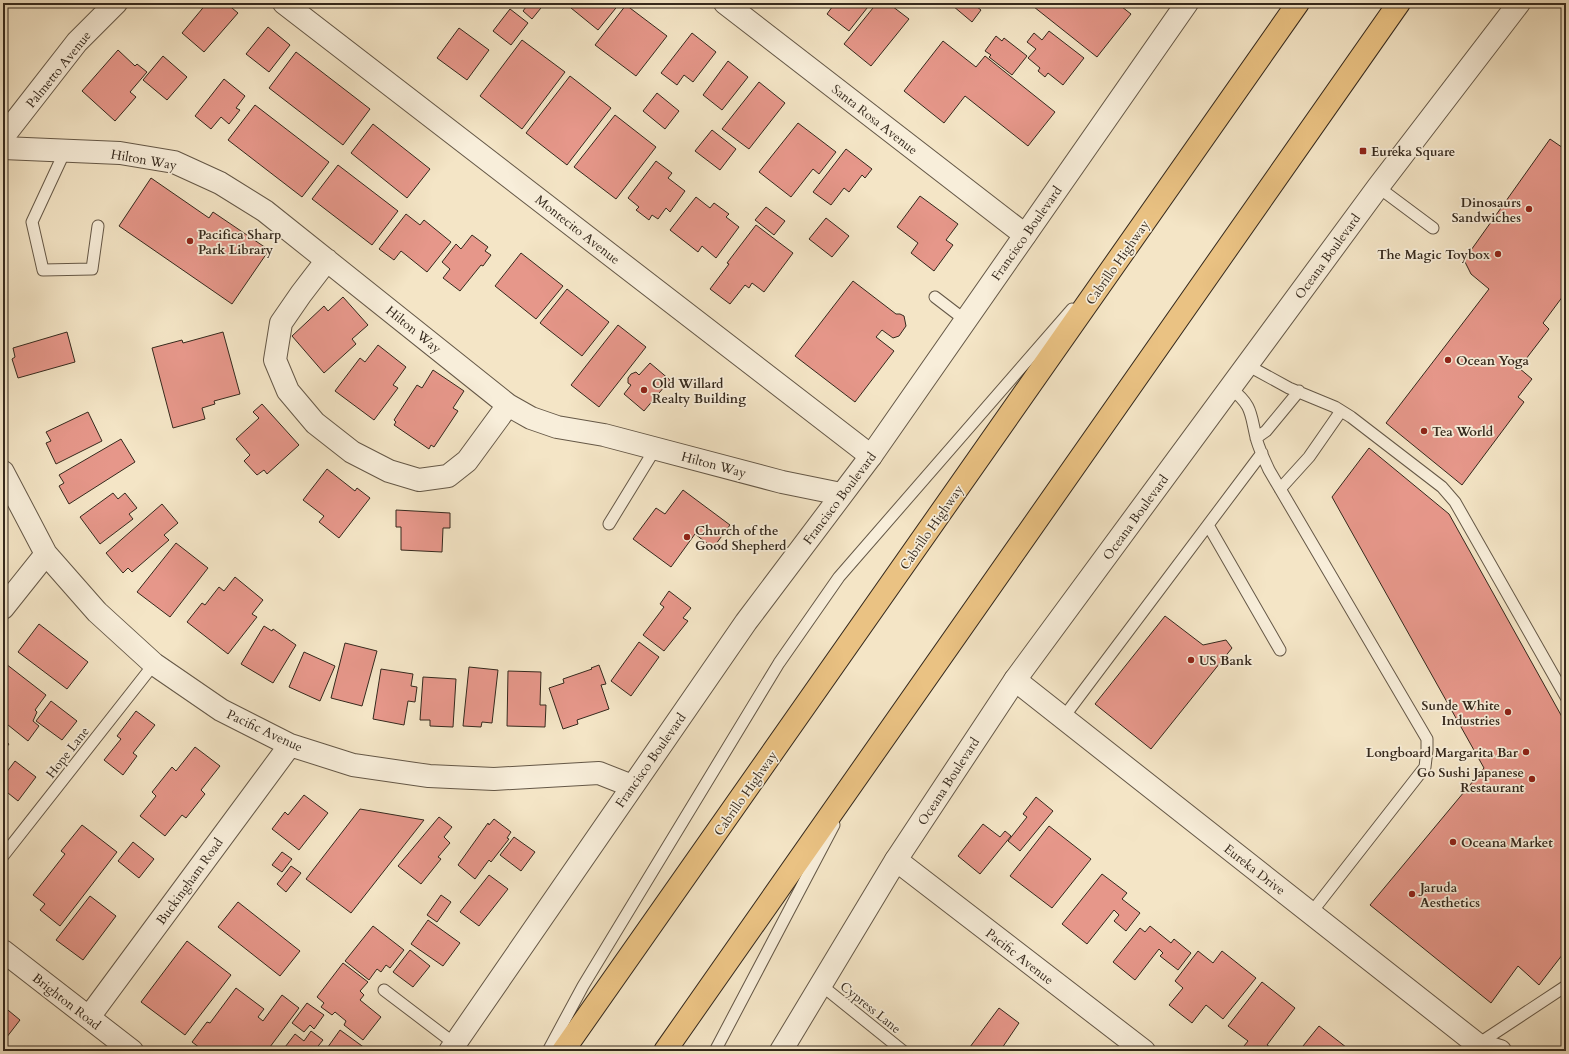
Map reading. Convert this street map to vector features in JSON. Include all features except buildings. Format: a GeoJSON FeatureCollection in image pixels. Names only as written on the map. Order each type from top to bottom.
{"type":"FeatureCollection","features":[{"type":"Feature","properties":{"kind":"highway","name":"Cabrillo Highway"},"geometry":{"type":"LineString","coordinates":[[563,1051],[1298,3]]}},
{"type":"Feature","properties":{"kind":"highway"},"geometry":{"type":"LineString","coordinates":[[665,1051],[1399,3]]}},
{"type":"Feature","properties":{"kind":"street","name":"Palmetto Avenue"},"geometry":{"type":"LineString","coordinates":[[3,137],[77,42],[116,3]]}},
{"type":"Feature","properties":{"kind":"street","name":"Montecito Avenue"},"geometry":{"type":"LineString","coordinates":[[284,3],[871,456]]}},
{"type":"Feature","properties":{"kind":"street","name":"Santa Rosa Avenue"},"geometry":{"type":"LineString","coordinates":[[725,3],[1025,235]]}},
{"type":"Feature","properties":{"kind":"street","name":"Oceana Boulevard"},"geometry":{"type":"LineString","coordinates":[[781,1051],[896,860],[1015,680],[1378,187],[1519,3]]}},
{"type":"Feature","properties":{"kind":"street","name":"Francisco Boulevard"},"geometry":{"type":"LineString","coordinates":[[452,1047],[746,622],[871,456],[1025,235],[1181,5]]}},
{"type":"Feature","properties":{"kind":"street","name":"Hilton Way"},"geometry":{"type":"LineString","coordinates":[[3,148],[120,153],[174,162],[220,183],[265,211],[508,404],[531,418],[557,427],[604,435],[782,482],[841,494]]}},
{"type":"Feature","properties":{"kind":"street"},"geometry":{"type":"LineString","coordinates":[[328,260],[300,294],[281,323],[276,360],[288,392],[315,424],[352,452],[389,471],[419,480],[448,476],[467,461],[508,404]]}},
{"type":"Feature","properties":{"kind":"street","name":"Pacific Avenue"},"geometry":{"type":"LineString","coordinates":[[3,472],[46,554],[96,612],[154,664],[221,710],[290,745],[353,764],[430,776],[494,779],[599,773],[632,786]]}},
{"type":"Feature","properties":{"kind":"street"},"geometry":{"type":"LineString","coordinates":[[3,608],[46,554]]}},
{"type":"Feature","properties":{"kind":"street","name":"Eureka Drive"},"geometry":{"type":"LineString","coordinates":[[1015,680],[1477,1044],[1500,1051]]}},
{"type":"Feature","properties":{"kind":"street","name":"Buckingham Road"},"geometry":{"type":"LineString","coordinates":[[88,1017],[290,745]]}},
{"type":"Feature","properties":{"kind":"street","name":"Pacific Avenue"},"geometry":{"type":"LineString","coordinates":[[896,860],[1144,1051]]}},
{"type":"Feature","properties":{"kind":"street","name":"Brighton Road"},"geometry":{"type":"LineString","coordinates":[[3,951],[132,1051]]}},
{"type":"Feature","properties":{"kind":"lane"},"geometry":{"type":"LineString","coordinates":[[65,151],[32,222],[42,270],[92,269],[98,226]]}},
{"type":"Feature","properties":{"kind":"lane"},"geometry":{"type":"LineString","coordinates":[[1378,187],[1433,228]]}},
{"type":"Feature","properties":{"kind":"lane"},"geometry":{"type":"LineString","coordinates":[[548,1051],[583,986],[779,663],[839,577],[1135,236]]}},
{"type":"Feature","properties":{"kind":"lane"},"geometry":{"type":"LineString","coordinates":[[935,297],[965,320]]}},
{"type":"Feature","properties":{"kind":"lane"},"geometry":{"type":"LineString","coordinates":[[1247,365],[1289,388],[1341,410],[1442,487],[1455,502],[1566,697]]}},
{"type":"Feature","properties":{"kind":"lane"},"geometry":{"type":"LineString","coordinates":[[1230,388],[1244,397],[1250,412],[1256,438],[1280,489],[1427,739],[1425,767],[1311,913]]}},
{"type":"Feature","properties":{"kind":"lane"},"geometry":{"type":"LineString","coordinates":[[1256,438],[1266,431],[1299,391]]}},
{"type":"Feature","properties":{"kind":"lane"},"geometry":{"type":"LineString","coordinates":[[1280,489],[1301,467],[1341,410]]}},
{"type":"Feature","properties":{"kind":"lane"},"geometry":{"type":"LineString","coordinates":[[609,524],[655,449]]}},
{"type":"Feature","properties":{"kind":"lane"},"geometry":{"type":"LineString","coordinates":[[1064,718],[1262,453]]}},
{"type":"Feature","properties":{"kind":"lane"},"geometry":{"type":"LineString","coordinates":[[1208,525],[1280,650]]}},
{"type":"Feature","properties":{"kind":"lane","name":"Hope Lane"},"geometry":{"type":"LineString","coordinates":[[3,856],[154,664]]}},
{"type":"Feature","properties":{"kind":"lane"},"geometry":{"type":"LineString","coordinates":[[715,1051],[864,768]]}},
{"type":"Feature","properties":{"kind":"lane","name":"Cypress Lane"},"geometry":{"type":"LineString","coordinates":[[820,985],[903,1051]]}},
{"type":"Feature","properties":{"kind":"lane"},"geometry":{"type":"LineString","coordinates":[[1477,1044],[1566,986]]}},
{"type":"Feature","properties":{"kind":"lane"},"geometry":{"type":"LineString","coordinates":[[384,990],[452,1047]]}},
{"type":"Feature","properties":{"kind":"place","name":"Eureka Square"},"geometry":{"type":"Point","coordinates":[1363,151]}},
{"type":"Feature","properties":{"kind":"place","name":"Dinosaurs Sandwiches"},"geometry":{"type":"Point","coordinates":[1529,209]}},
{"type":"Feature","properties":{"kind":"place","name":"Pacifica Sharp Park Library"},"geometry":{"type":"Point","coordinates":[190,241]}},
{"type":"Feature","properties":{"kind":"place","name":"The Magic Toybox"},"geometry":{"type":"Point","coordinates":[1498,254]}},
{"type":"Feature","properties":{"kind":"place","name":"Ocean Yoga"},"geometry":{"type":"Point","coordinates":[1448,360]}},
{"type":"Feature","properties":{"kind":"place","name":"Old Willard Realty Building"},"geometry":{"type":"Point","coordinates":[644,390]}},
{"type":"Feature","properties":{"kind":"place","name":"Tea World"},"geometry":{"type":"Point","coordinates":[1424,431]}},
{"type":"Feature","properties":{"kind":"place","name":"Church of the Good Shepherd"},"geometry":{"type":"Point","coordinates":[687,537]}},
{"type":"Feature","properties":{"kind":"place","name":"US Bank"},"geometry":{"type":"Point","coordinates":[1191,660]}},
{"type":"Feature","properties":{"kind":"place","name":"Sunde White Industries"},"geometry":{"type":"Point","coordinates":[1508,712]}},
{"type":"Feature","properties":{"kind":"place","name":"Longboard Margarita Bar"},"geometry":{"type":"Point","coordinates":[1526,752]}},
{"type":"Feature","properties":{"kind":"place","name":"Go Sushi Japanese Restaurant"},"geometry":{"type":"Point","coordinates":[1532,779]}},
{"type":"Feature","properties":{"kind":"place","name":"Oceana Market"},"geometry":{"type":"Point","coordinates":[1453,842]}},
{"type":"Feature","properties":{"kind":"place","name":"Jaruda Aesthetics"},"geometry":{"type":"Point","coordinates":[1412,894]}}]}
